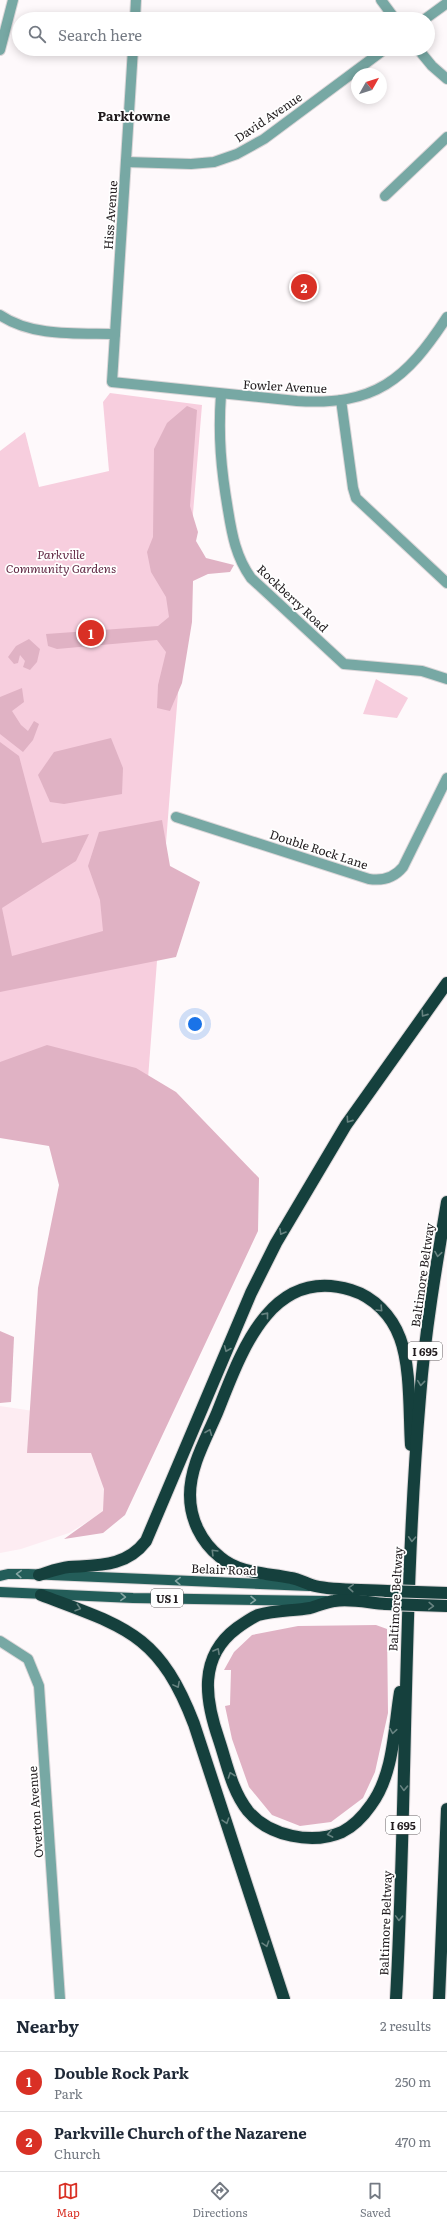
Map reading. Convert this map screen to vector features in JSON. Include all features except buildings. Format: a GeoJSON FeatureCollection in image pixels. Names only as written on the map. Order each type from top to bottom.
{"type":"FeatureCollection","features":[{"type":"Feature","properties":{"kind":"highway"},"geometry":{"type":"LineString","coordinates":[[39,1575],[68,1567],[120,1562],[131,1556],[146,1541],[251,1293],[276,1243],[346,1125],[447,983]]}},
{"type":"Feature","properties":{"kind":"highway","name":"Baltimore Beltway"},"geometry":{"type":"LineString","coordinates":[[396,1999],[407,1651],[420,1396],[436,1268],[447,1202]]}},
{"type":"Feature","properties":{"kind":"highway"},"geometry":{"type":"LineString","coordinates":[[315,1586],[293,1578],[256,1572],[233,1566],[221,1558],[202,1538],[191,1510],[191,1479],[237,1365],[260,1322],[283,1299],[304,1289],[328,1286],[343,1287],[368,1298],[380,1307],[389,1319],[401,1340],[405,1356],[414,1500]]}},
{"type":"Feature","properties":{"kind":"highway","name":"Belair Road"},"geometry":{"type":"LineString","coordinates":[[315,1586],[447,1593]]}},
{"type":"Feature","properties":{"kind":"highway"},"geometry":{"type":"LineString","coordinates":[[41,1595],[119,1625],[150,1647],[176,1681],[194,1724],[284,1999]]}},
{"type":"Feature","properties":{"kind":"highway"},"geometry":{"type":"LineString","coordinates":[[335,1601],[310,1608],[274,1611],[256,1616],[233,1631],[224,1640],[216,1651],[211,1664],[208,1678],[207,1700],[212,1722],[235,1789],[249,1811],[265,1826],[288,1835],[316,1837],[342,1832],[363,1816],[372,1804],[385,1776],[407,1651]]}},
{"type":"Feature","properties":{"kind":"highway","name":"US 1"},"geometry":{"type":"LineString","coordinates":[[335,1601],[447,1606]]}},
{"type":"Feature","properties":{"kind":"highway"},"geometry":{"type":"LineString","coordinates":[[439,1999],[447,1809]]}},
{"type":"Feature","properties":{"kind":"main road","name":"Belair Road"},"geometry":{"type":"LineString","coordinates":[[0,1576],[8,1574],[315,1586]]}},
{"type":"Feature","properties":{"kind":"main road","name":"US 1"},"geometry":{"type":"LineString","coordinates":[[0,1592],[41,1595],[335,1601]]}},
{"type":"Feature","properties":{"kind":"street"},"geometry":{"type":"LineString","coordinates":[[0,50],[12,0]]}},
{"type":"Feature","properties":{"kind":"street"},"geometry":{"type":"LineString","coordinates":[[135,12],[136,0]]}},
{"type":"Feature","properties":{"kind":"street"},"geometry":{"type":"LineString","coordinates":[[381,0],[390,12]]}},
{"type":"Feature","properties":{"kind":"street"},"geometry":{"type":"LineString","coordinates":[[435,12],[447,3]]}},
{"type":"Feature","properties":{"kind":"street","name":"Hiss Avenue"},"geometry":{"type":"LineString","coordinates":[[112,382],[133,56]]}},
{"type":"Feature","properties":{"kind":"street","name":"David Avenue"},"geometry":{"type":"LineString","coordinates":[[126,162],[191,164],[214,162],[237,154],[264,138],[375,56]]}},
{"type":"Feature","properties":{"kind":"street"},"geometry":{"type":"LineString","coordinates":[[424,56],[432,66],[447,79]]}},
{"type":"Feature","properties":{"kind":"street"},"geometry":{"type":"LineString","coordinates":[[385,196],[447,137]]}},
{"type":"Feature","properties":{"kind":"street"},"geometry":{"type":"LineString","coordinates":[[0,315],[13,322],[35,329],[52,332],[115,334]]}},
{"type":"Feature","properties":{"kind":"street","name":"Fowler Avenue"},"geometry":{"type":"LineString","coordinates":[[112,382],[312,402],[341,400],[367,393],[403,372],[422,354],[447,317]]}},
{"type":"Feature","properties":{"kind":"street","name":"Rockberry Road"},"geometry":{"type":"LineString","coordinates":[[221,394],[218,435],[221,474],[235,549],[244,568],[251,578],[344,664],[422,671],[447,678]]}},
{"type":"Feature","properties":{"kind":"street"},"geometry":{"type":"LineString","coordinates":[[341,400],[353,488],[356,498],[447,583]]}},
{"type":"Feature","properties":{"kind":"street","name":"Double Rock Lane"},"geometry":{"type":"LineString","coordinates":[[176,817],[369,879],[384,879],[397,873],[403,867],[447,778]]}},
{"type":"Feature","properties":{"kind":"street","name":"Overton Avenue"},"geometry":{"type":"LineString","coordinates":[[0,1641],[28,1660],[39,1686],[60,1999]]}},
{"type":"Feature","properties":{"kind":"shaded area"},"geometry":{"type":"Polygon","coordinates":[[[187,406],[197,410],[190,506],[198,532],[196,541],[206,558],[234,565],[230,572],[208,574],[193,581],[192,622],[182,683],[170,711],[157,708],[158,685],[166,652],[157,640],[57,649],[48,646],[46,634],[158,626],[169,617],[166,597],[151,572],[147,552],[153,537],[154,449],[167,423],[187,406]]]}},
{"type":"Feature","properties":{"kind":"shaded area"},"geometry":{"type":"Polygon","coordinates":[[[29,639],[40,649],[37,662],[30,670],[23,667],[25,661],[20,655],[18,663],[14,664],[8,657],[16,646],[29,639]]]}},
{"type":"Feature","properties":{"kind":"shaded area"},"geometry":{"type":"Polygon","coordinates":[[[22,688],[24,702],[12,711],[21,725],[28,731],[34,721],[39,724],[33,740],[23,752],[0,734],[0,697],[22,688]]]}},
{"type":"Feature","properties":{"kind":"shaded area"},"geometry":{"type":"Polygon","coordinates":[[[111,738],[123,768],[122,794],[64,804],[50,802],[38,775],[54,752],[111,738]]]}},
{"type":"Feature","properties":{"kind":"shaded area"},"geometry":{"type":"Polygon","coordinates":[[[0,742],[19,756],[42,843],[89,834],[76,861],[2,908],[12,956],[103,931],[100,900],[88,866],[99,832],[162,820],[170,866],[200,882],[176,957],[0,992],[0,742]]]}},
{"type":"Feature","properties":{"kind":"shaded area"},"geometry":{"type":"Polygon","coordinates":[[[47,1045],[136,1068],[176,1092],[259,1178],[258,1231],[125,1515],[103,1533],[64,1539],[103,1511],[104,1489],[91,1453],[27,1453],[38,1288],[59,1185],[49,1146],[0,1138],[0,1062],[47,1045]]]}},
{"type":"Feature","properties":{"kind":"shaded area"},"geometry":{"type":"Polygon","coordinates":[[[0,1331],[14,1337],[11,1402],[0,1403],[0,1331]]]}},
{"type":"Feature","properties":{"kind":"shaded area"},"geometry":{"type":"Polygon","coordinates":[[[0,1406],[161,1430],[123,1500],[69,1533],[21,1549],[0,1553],[0,1406]]]}},
{"type":"Feature","properties":{"kind":"shaded area"},"geometry":{"type":"Polygon","coordinates":[[[376,1625],[387,1629],[388,1713],[375,1772],[363,1798],[331,1822],[300,1826],[272,1815],[249,1787],[232,1739],[225,1706],[230,1705],[231,1670],[224,1670],[234,1652],[252,1635],[298,1626],[376,1625]]]}},
{"type":"Feature","properties":{"kind":"green space","name":"Parkville Community Gardens"},"geometry":{"type":"Polygon","coordinates":[[[110,393],[202,405],[171,778],[143,1144],[0,1124],[0,451],[25,432],[39,487],[109,471],[103,402],[110,393]]]}},
{"type":"Feature","properties":{"kind":"green space"},"geometry":{"type":"Polygon","coordinates":[[[376,679],[408,698],[397,718],[363,714],[376,679]]]}},
{"type":"Feature","properties":{"kind":"place","name":"Parkville Church of the Nazarene"},"geometry":{"type":"Point","coordinates":[304,287]}},
{"type":"Feature","properties":{"kind":"place","name":"Double Rock Park"},"geometry":{"type":"Point","coordinates":[91,633]}},
{"type":"Feature","properties":{"kind":"district","name":"Parktowne"},"geometry":{"type":"Point","coordinates":[134,115]}}]}
